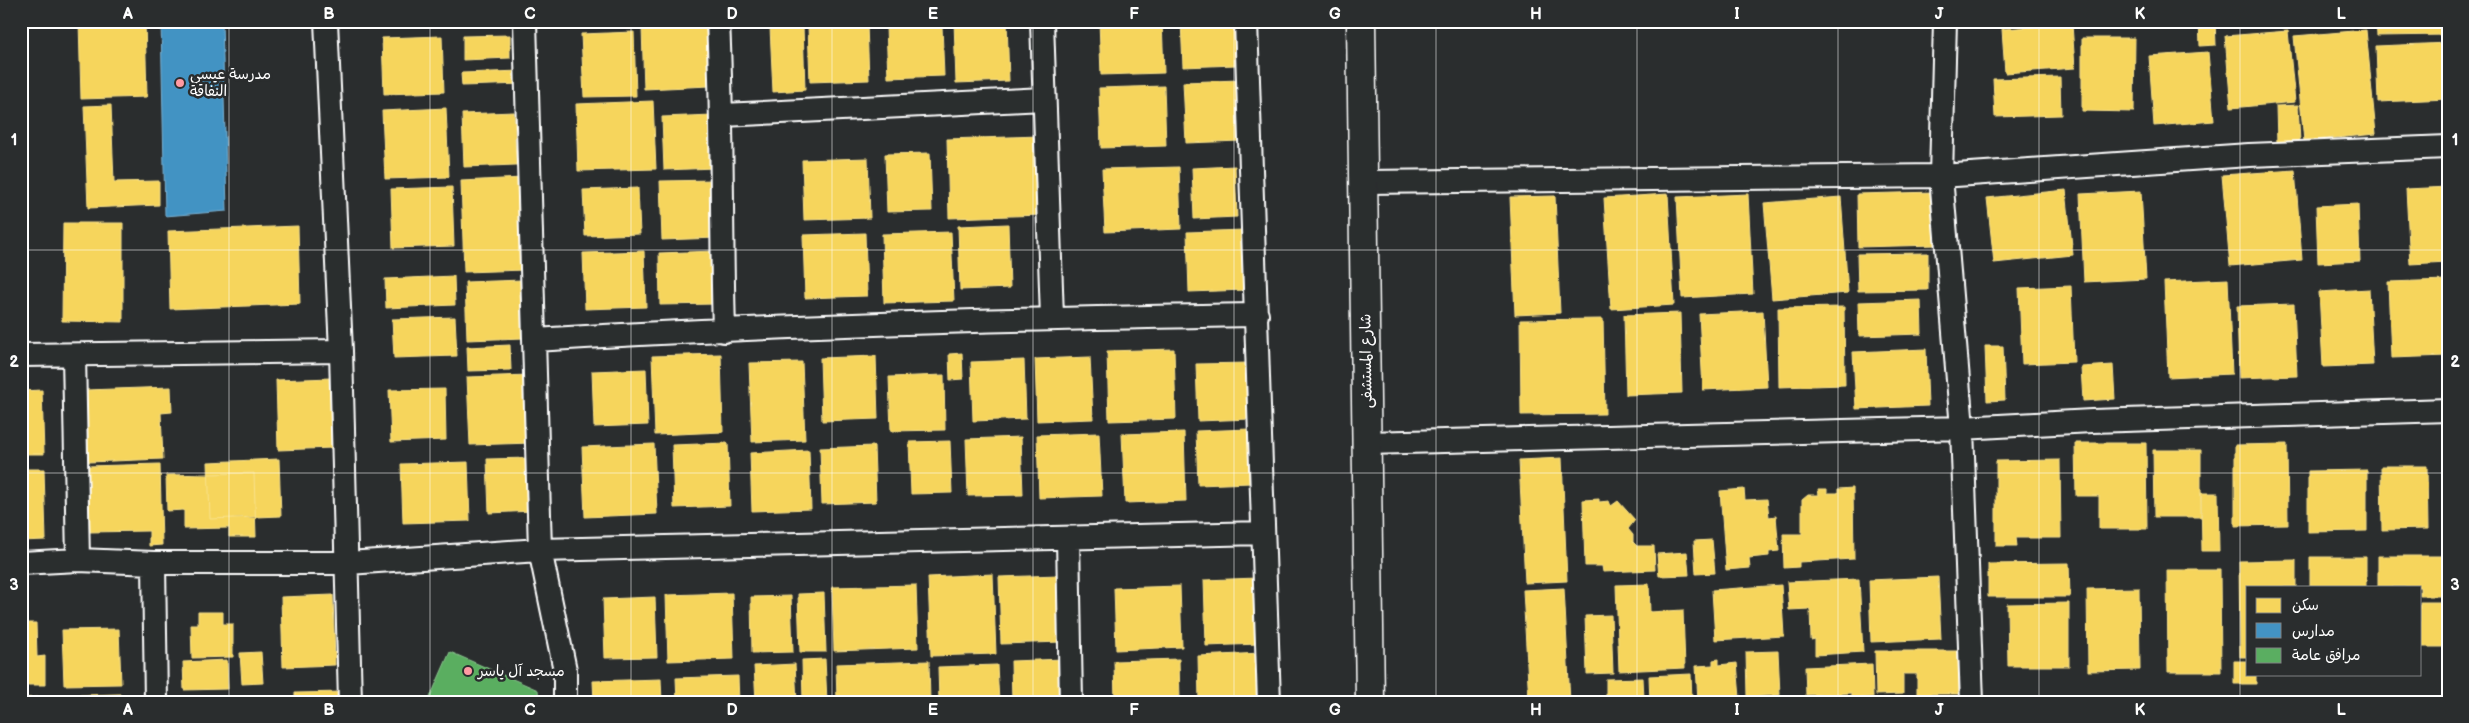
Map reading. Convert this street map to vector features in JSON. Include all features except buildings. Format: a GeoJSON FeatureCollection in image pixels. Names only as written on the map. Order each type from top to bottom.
{"type":"FeatureCollection","features":[{"type":"Feature","properties":{"kind":"highway","name":"شارع المستشفى"},"geometry":{"type":"LineString","coordinates":[[1361,21],[1370,702]]}},
{"type":"Feature","properties":{"kind":"street"},"geometry":{"type":"LineString","coordinates":[[326,21],[341,351],[348,563],[350,702]]}},
{"type":"Feature","properties":{"kind":"street"},"geometry":{"type":"LineString","coordinates":[[525,21],[540,550],[565,670],[565,702]]}},
{"type":"Feature","properties":{"kind":"street"},"geometry":{"type":"LineString","coordinates":[[718,21],[723,115],[720,205],[724,331]]}},
{"type":"Feature","properties":{"kind":"street"},"geometry":{"type":"LineString","coordinates":[[1042,21],[1043,99],[1052,318]]}},
{"type":"Feature","properties":{"kind":"street"},"geometry":{"type":"LineString","coordinates":[[1246,21],[1269,702]]}},
{"type":"Feature","properties":{"kind":"street"},"geometry":{"type":"LineString","coordinates":[[1945,21],[1941,176],[1962,428],[1972,702]]}},
{"type":"Feature","properties":{"kind":"street"},"geometry":{"type":"LineString","coordinates":[[723,115],[1043,99]]}},
{"type":"Feature","properties":{"kind":"street"},"geometry":{"type":"LineString","coordinates":[[1364,182],[1941,176],[2249,155],[2448,147]]}},
{"type":"Feature","properties":{"kind":"street"},"geometry":{"type":"LineString","coordinates":[[535,340],[1052,318],[1257,315]]}},
{"type":"Feature","properties":{"kind":"street"},"geometry":{"type":"LineString","coordinates":[[21,355],[341,351]]}},
{"type":"Feature","properties":{"kind":"street"},"geometry":{"type":"LineString","coordinates":[[74,355],[78,560]]}},
{"type":"Feature","properties":{"kind":"street"},"geometry":{"type":"LineString","coordinates":[[1367,443],[1962,428],[2092,421],[2448,410]]}},
{"type":"Feature","properties":{"kind":"street"},"geometry":{"type":"LineString","coordinates":[[21,563],[78,560],[154,563],[348,563],[540,550],[1263,533]]}},
{"type":"Feature","properties":{"kind":"street"},"geometry":{"type":"LineString","coordinates":[[1068,538],[1072,702]]}},
{"type":"Feature","properties":{"kind":"street"},"geometry":{"type":"LineString","coordinates":[[154,563],[156,702]]}},
{"type":"Feature","properties":{"kind":"place","name":"مدرسة عيسى النفاقة"},"geometry":{"type":"Point","coordinates":[180,83]}},
{"type":"Feature","properties":{"kind":"place","name":"مسجد آل ياسر"},"geometry":{"type":"Point","coordinates":[468,671]}}]}
